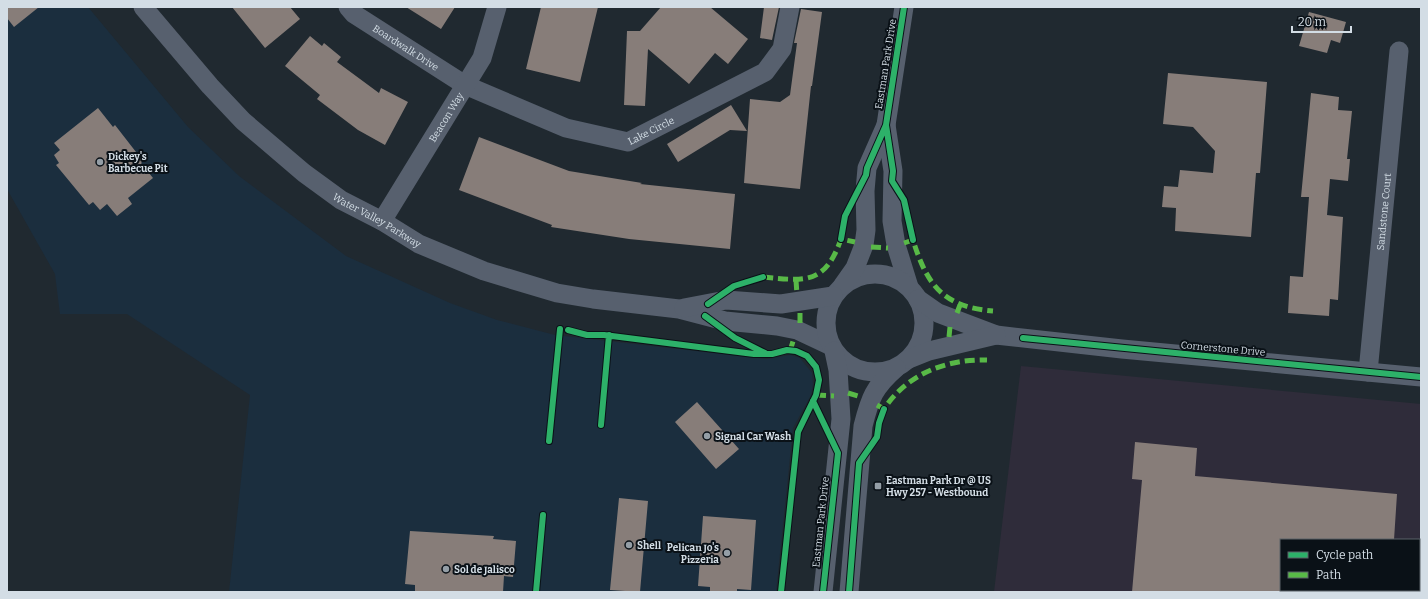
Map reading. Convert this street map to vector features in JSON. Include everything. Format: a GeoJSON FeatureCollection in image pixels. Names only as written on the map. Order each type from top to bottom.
{"type":"FeatureCollection","features":[{"type":"Feature","properties":{"kind":"street","name":"Water Valley Parkway"},"geometry":{"type":"LineString","coordinates":[[143,7],[210,86],[243,121],[304,173],[341,200],[382,221],[419,244],[447,257],[519,283],[593,299],[679,309],[725,321],[777,326],[797,330],[832,348]]}},
{"type":"Feature","properties":{"kind":"street","name":"Boardwalk Drive"},"geometry":{"type":"LineString","coordinates":[[348,7],[354,14],[465,85]]}},
{"type":"Feature","properties":{"kind":"street","name":"Beacon Way"},"geometry":{"type":"LineString","coordinates":[[382,221],[482,58],[497,7]]}},
{"type":"Feature","properties":{"kind":"street","name":"Lake Circle"},"geometry":{"type":"LineString","coordinates":[[465,85],[566,128],[628,142],[765,72],[782,49],[790,7]]}},
{"type":"Feature","properties":{"kind":"street","name":"Eastman Park Drive"},"geometry":{"type":"LineString","coordinates":[[838,290],[855,268],[864,245],[866,230],[865,191],[867,168],[886,124],[904,7]]}},
{"type":"Feature","properties":{"kind":"street","name":"Sandstone Court"},"geometry":{"type":"LineString","coordinates":[[1368,372],[1398,51]]}},
{"type":"Feature","properties":{"kind":"street","name":"Eastman Park Drive"},"geometry":{"type":"LineString","coordinates":[[886,124],[893,171],[892,221],[896,245],[914,293]]}},
{"type":"Feature","properties":{"kind":"street"},"geometry":{"type":"LineString","coordinates":[[849,592],[863,426],[869,401],[881,381],[903,364],[919,346],[924,330],[924,314],[914,293],[897,278],[884,274],[869,274],[856,277],[838,290],[827,312],[826,329],[832,348],[843,361],[855,368],[868,372],[882,372],[903,364]]}},
{"type":"Feature","properties":{"kind":"street","name":"Water Valley Parkway"},"geometry":{"type":"LineString","coordinates":[[679,309],[726,300],[782,304],[838,290]]}},
{"type":"Feature","properties":{"kind":"street","name":"Cornerstone Drive"},"geometry":{"type":"LineString","coordinates":[[914,293],[938,313],[996,335],[1421,377]]}},
{"type":"Feature","properties":{"kind":"street","name":"Cornerstone Drive"},"geometry":{"type":"LineString","coordinates":[[903,364],[929,352],[996,335]]}},
{"type":"Feature","properties":{"kind":"street","name":"Eastman Park Drive"},"geometry":{"type":"LineString","coordinates":[[823,592],[841,419],[838,370],[832,348]]}},
{"type":"Feature","properties":{"kind":"shaded area"},"geometry":{"type":"Polygon","coordinates":[[[7,7],[88,7],[188,127],[239,176],[346,256],[450,303],[497,320],[555,335],[767,359],[790,355],[800,358],[812,373],[813,384],[811,395],[793,428],[776,592],[229,592],[250,395],[127,314],[60,314],[55,274],[7,189],[7,7]]]}},
{"type":"Feature","properties":{"kind":"shaded area"},"geometry":{"type":"Polygon","coordinates":[[[1021,366],[1421,404],[1421,592],[994,592],[1021,366]]]}},
{"type":"Feature","properties":{"kind":"building"},"geometry":{"type":"Polygon","coordinates":[[[7,7],[39,7],[14,27],[7,18],[7,7]]]}},
{"type":"Feature","properties":{"kind":"building"},"geometry":{"type":"Polygon","coordinates":[[[232,7],[290,7],[300,19],[265,48],[232,7]]]}},
{"type":"Feature","properties":{"kind":"building"},"geometry":{"type":"Polygon","coordinates":[[[406,7],[455,7],[441,29],[406,7]]]}},
{"type":"Feature","properties":{"kind":"building"},"geometry":{"type":"Polygon","coordinates":[[[541,7],[598,7],[580,82],[526,69],[541,7]]]}},
{"type":"Feature","properties":{"kind":"building"},"geometry":{"type":"Polygon","coordinates":[[[661,7],[710,7],[748,39],[728,64],[715,53],[689,84],[648,49],[645,106],[624,105],[627,31],[640,31],[661,7]]]}},
{"type":"Feature","properties":{"kind":"building"},"geometry":{"type":"Polygon","coordinates":[[[764,7],[779,7],[772,40],[760,38],[764,7]]]}},
{"type":"Feature","properties":{"kind":"building"},"geometry":{"type":"Polygon","coordinates":[[[801,9],[822,12],[811,86],[800,189],[744,183],[750,99],[780,102],[790,95],[797,43],[794,43],[801,9]]]}},
{"type":"Feature","properties":{"kind":"building"},"geometry":{"type":"Polygon","coordinates":[[[1309,12],[1346,22],[1340,43],[1331,40],[1327,53],[1299,46],[1309,12]]]}},
{"type":"Feature","properties":{"kind":"building"},"geometry":{"type":"Polygon","coordinates":[[[310,36],[322,46],[324,43],[341,57],[337,62],[379,93],[381,88],[408,102],[385,145],[358,130],[317,99],[320,95],[285,66],[310,36]]]}},
{"type":"Feature","properties":{"kind":"building"},"geometry":{"type":"Polygon","coordinates":[[[1168,73],[1267,82],[1260,173],[1256,173],[1251,237],[1175,231],[1176,208],[1162,207],[1164,186],[1178,187],[1180,170],[1213,173],[1215,151],[1193,127],[1163,124],[1168,73]]]}},
{"type":"Feature","properties":{"kind":"building"},"geometry":{"type":"Polygon","coordinates":[[[1311,93],[1339,97],[1338,110],[1352,111],[1347,159],[1350,159],[1348,181],[1330,179],[1327,215],[1343,217],[1338,300],[1330,299],[1329,316],[1288,313],[1290,276],[1303,277],[1309,197],[1301,197],[1311,93]]]}},
{"type":"Feature","properties":{"kind":"building"},"geometry":{"type":"Polygon","coordinates":[[[731,105],[747,131],[730,130],[678,162],[667,144],[731,105]]]}},
{"type":"Feature","properties":{"kind":"building","name":"Dickey's Barbecue Pit"},"geometry":{"type":"Polygon","coordinates":[[[98,108],[113,127],[115,125],[143,161],[141,163],[153,178],[128,198],[132,204],[117,216],[107,204],[100,210],[93,202],[89,205],[56,165],[59,163],[54,155],[60,150],[54,143],[98,108]]]}},
{"type":"Feature","properties":{"kind":"building"},"geometry":{"type":"Polygon","coordinates":[[[479,137],[569,171],[642,183],[640,184],[735,194],[730,249],[629,239],[551,227],[552,225],[459,190],[479,137]]]}},
{"type":"Feature","properties":{"kind":"building","name":"Signal Car Wash"},"geometry":{"type":"Polygon","coordinates":[[[697,402],[739,449],[716,469],[675,422],[697,402]]]}},
{"type":"Feature","properties":{"kind":"building"},"geometry":{"type":"Polygon","coordinates":[[[1135,442],[1197,448],[1195,476],[1397,494],[1394,539],[1280,539],[1281,592],[1132,592],[1142,480],[1132,479],[1135,442]]]}},
{"type":"Feature","properties":{"kind":"building","name":"Shell"},"geometry":{"type":"Polygon","coordinates":[[[619,498],[648,501],[640,592],[610,590],[619,498]]]}},
{"type":"Feature","properties":{"kind":"building","name":"Pelican Jo's Pizzeria"},"geometry":{"type":"Polygon","coordinates":[[[703,516],[756,520],[751,590],[737,589],[737,592],[710,592],[710,587],[698,586],[703,516]]]}},
{"type":"Feature","properties":{"kind":"building"},"geometry":{"type":"Polygon","coordinates":[[[410,531],[494,536],[493,539],[516,541],[513,577],[504,576],[503,592],[415,592],[415,585],[405,584],[410,531]]]}},
{"type":"Feature","properties":{"kind":"marked path"},"geometry":{"type":"LineString","coordinates":[[763,277],[791,279],[812,277],[828,265],[835,254],[841,239],[855,242]]}},
{"type":"Feature","properties":{"kind":"marked path"},"geometry":{"type":"LineString","coordinates":[[904,243],[913,240],[924,270],[931,281],[949,299],[961,305],[993,311]]}},
{"type":"Feature","properties":{"kind":"marked path"},"geometry":{"type":"LineString","coordinates":[[871,247],[888,248]]}},
{"type":"Feature","properties":{"kind":"marked path"},"geometry":{"type":"LineString","coordinates":[[796,280],[797,295]]}},
{"type":"Feature","properties":{"kind":"marked path"},"geometry":{"type":"LineString","coordinates":[[957,313],[960,305]]}},
{"type":"Feature","properties":{"kind":"marked path"},"geometry":{"type":"LineString","coordinates":[[800,311],[800,323]]}},
{"type":"Feature","properties":{"kind":"marked path"},"geometry":{"type":"LineString","coordinates":[[949,337],[950,327]]}},
{"type":"Feature","properties":{"kind":"marked path"},"geometry":{"type":"LineString","coordinates":[[790,351],[794,338]]}},
{"type":"Feature","properties":{"kind":"marked path"},"geometry":{"type":"LineString","coordinates":[[877,405],[884,409],[904,386],[929,371],[957,362],[987,360]]}},
{"type":"Feature","properties":{"kind":"marked path"},"geometry":{"type":"LineString","coordinates":[[848,393],[861,397]]}},
{"type":"Feature","properties":{"kind":"marked path"},"geometry":{"type":"LineString","coordinates":[[816,395],[834,396]]}},
{"type":"Feature","properties":{"kind":"cycle path"},"geometry":{"type":"LineString","coordinates":[[841,239],[845,216],[866,175],[867,168],[886,125],[904,7]]}},
{"type":"Feature","properties":{"kind":"cycle path"},"geometry":{"type":"LineString","coordinates":[[886,125],[893,171],[892,181],[904,200],[913,240]]}},
{"type":"Feature","properties":{"kind":"cycle path"},"geometry":{"type":"LineString","coordinates":[[708,304],[734,286],[763,277]]}},
{"type":"Feature","properties":{"kind":"cycle path"},"geometry":{"type":"LineString","coordinates":[[705,316],[735,338],[765,353]]}},
{"type":"Feature","properties":{"kind":"cycle path"},"geometry":{"type":"LineString","coordinates":[[549,441],[560,329]]}},
{"type":"Feature","properties":{"kind":"cycle path"},"geometry":{"type":"LineString","coordinates":[[568,330],[587,335],[604,335],[754,354],[772,354],[787,350],[796,351],[807,356],[816,367],[819,380],[816,395],[798,432],[781,592]]}},
{"type":"Feature","properties":{"kind":"cycle path"},"geometry":{"type":"LineString","coordinates":[[601,425],[609,335]]}},
{"type":"Feature","properties":{"kind":"cycle path"},"geometry":{"type":"LineString","coordinates":[[1023,338],[1421,377]]}},
{"type":"Feature","properties":{"kind":"cycle path"},"geometry":{"type":"LineString","coordinates":[[813,401],[838,453],[823,592]]}},
{"type":"Feature","properties":{"kind":"cycle path"},"geometry":{"type":"LineString","coordinates":[[849,592],[859,463],[877,437],[879,423],[884,409]]}},
{"type":"Feature","properties":{"kind":"cycle path"},"geometry":{"type":"LineString","coordinates":[[536,592],[543,515]]}},
{"type":"Feature","properties":{"kind":"place","name":"Dickey's Barbecue Pit"},"geometry":{"type":"Point","coordinates":[100,162]}},
{"type":"Feature","properties":{"kind":"place","name":"Signal Car Wash"},"geometry":{"type":"Point","coordinates":[707,436]}},
{"type":"Feature","properties":{"kind":"place","name":"Eastman Park Dr @ US Hwy 257 - Westbound"},"geometry":{"type":"Point","coordinates":[878,486]}},
{"type":"Feature","properties":{"kind":"place","name":"Shell"},"geometry":{"type":"Point","coordinates":[629,545]}},
{"type":"Feature","properties":{"kind":"place","name":"Pelican Jo's Pizzeria"},"geometry":{"type":"Point","coordinates":[727,553]}},
{"type":"Feature","properties":{"kind":"place","name":"Sol de Jalisco"},"geometry":{"type":"Point","coordinates":[446,569]}}]}
